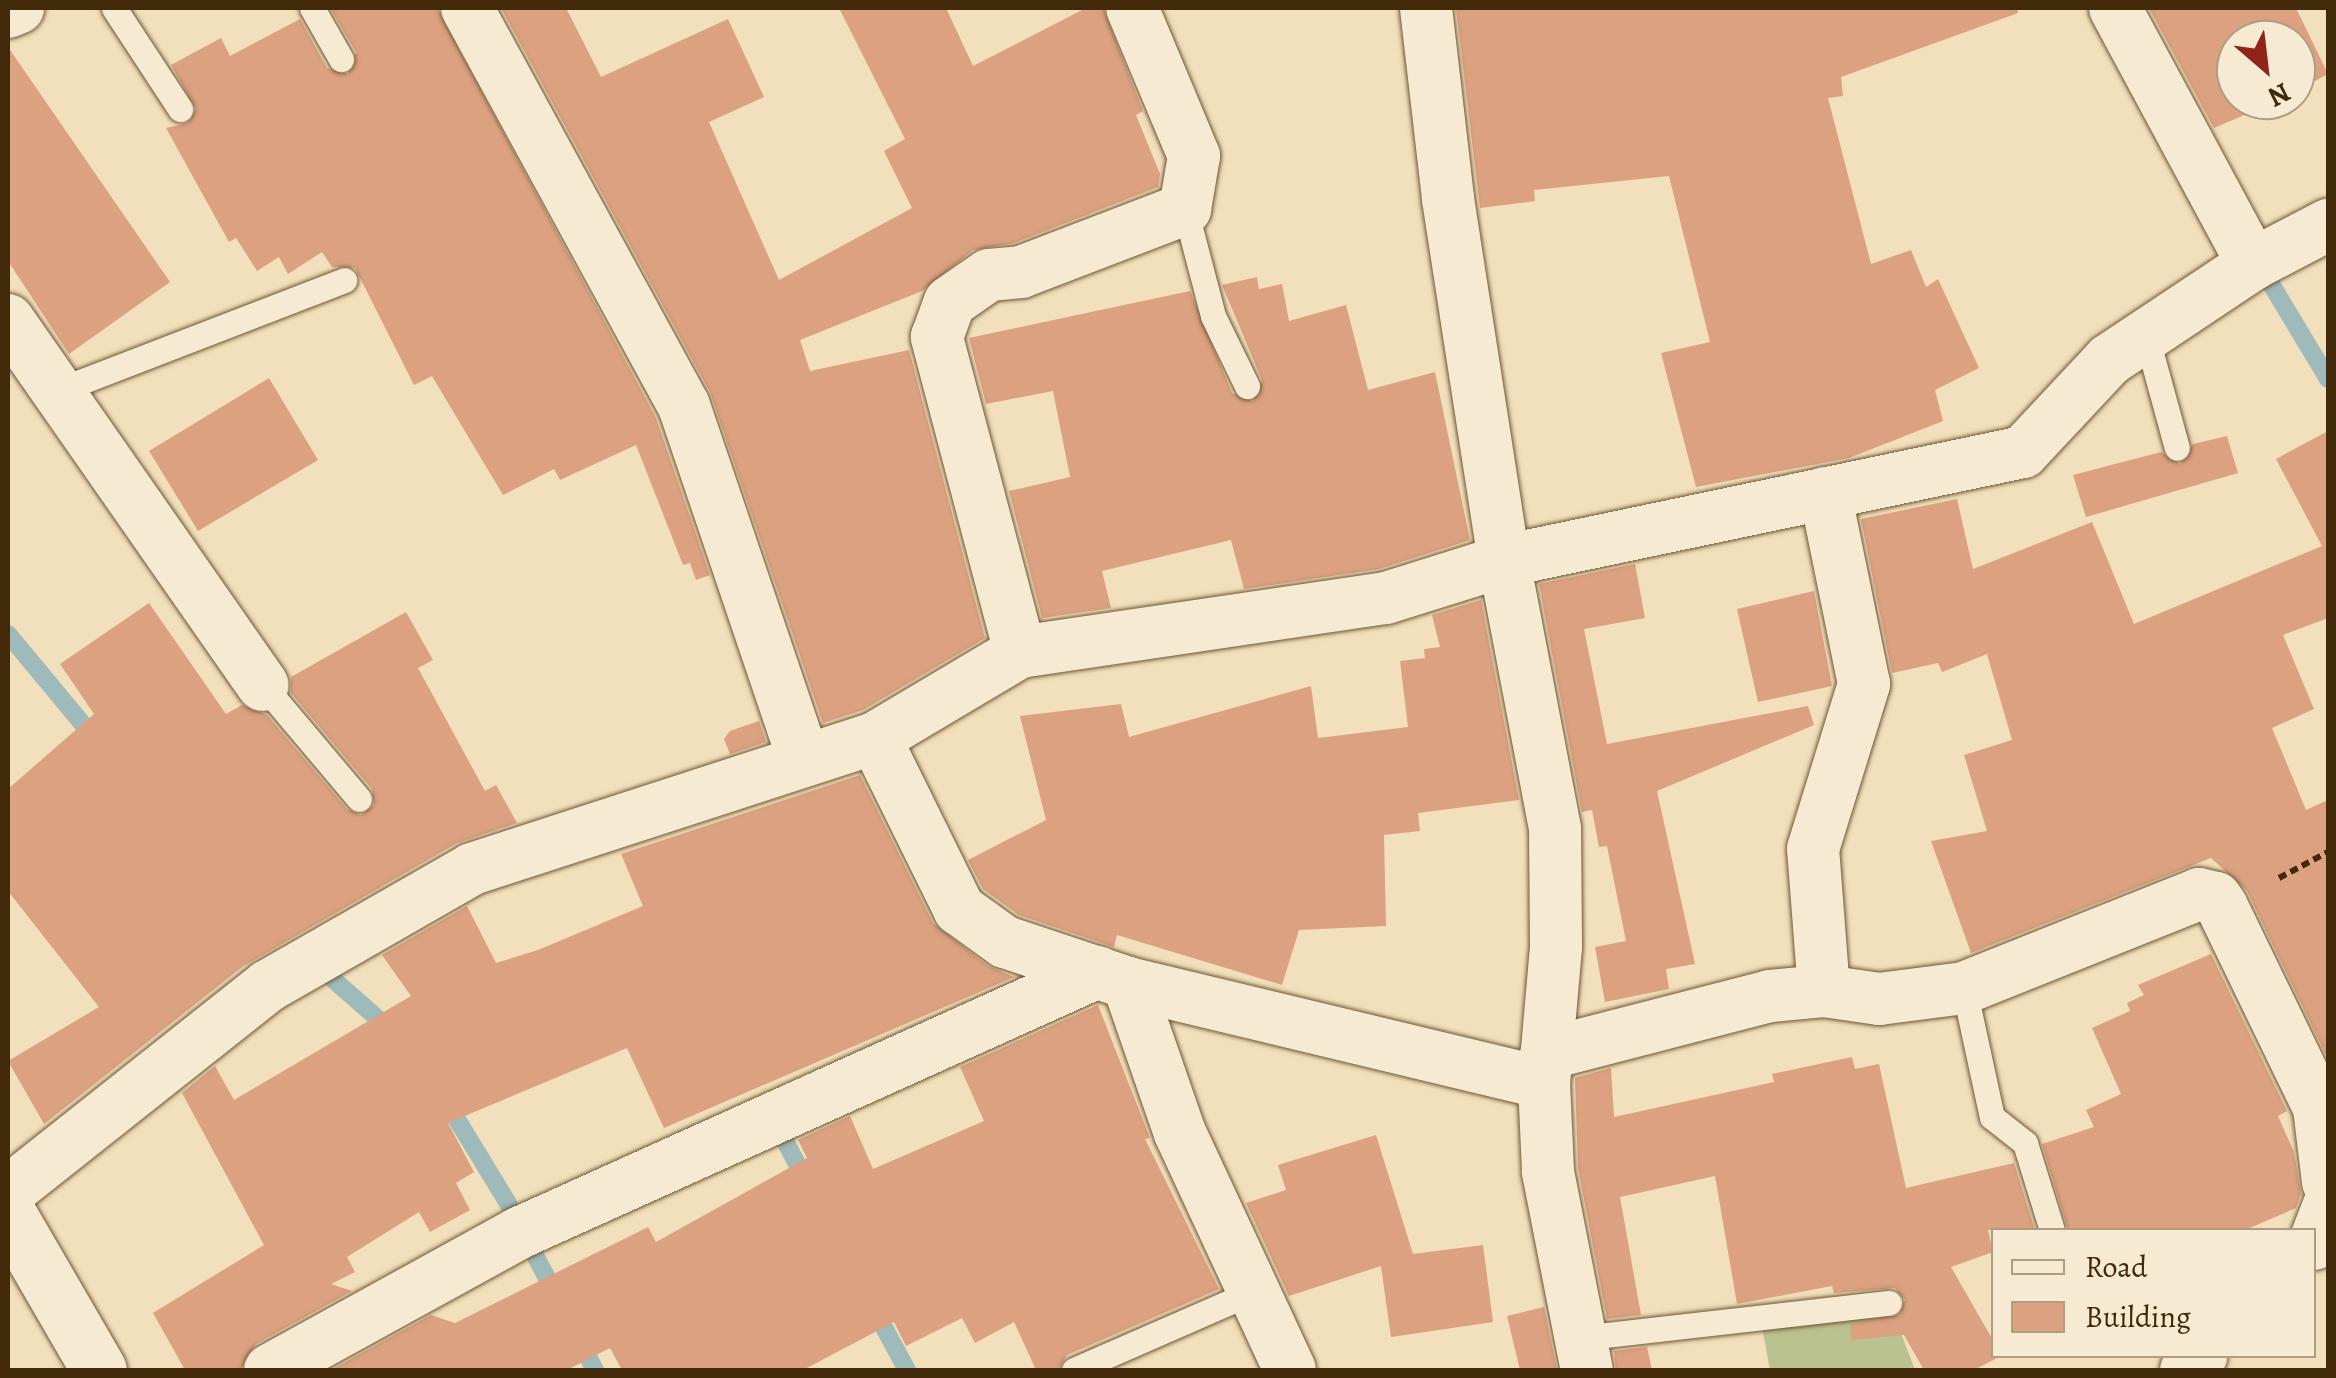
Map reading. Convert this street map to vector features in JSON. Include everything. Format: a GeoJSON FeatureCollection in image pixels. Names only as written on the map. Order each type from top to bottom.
{"type":"FeatureCollection","features":[{"type":"Feature","properties":{"kind":"main road"},"geometry":{"type":"LineString","coordinates":[[14,1240],[99,1370]]}},
{"type":"Feature","properties":{"kind":"street"},"geometry":{"type":"LineString","coordinates":[[8,12],[18,8]]}},
{"type":"Feature","properties":{"kind":"street"},"geometry":{"type":"LineString","coordinates":[[467,8],[684,406],[803,758]]}},
{"type":"Feature","properties":{"kind":"street"},"geometry":{"type":"LineString","coordinates":[[1020,652],[937,337],[950,302],[989,275],[1021,272],[1186,209],[1194,156],[1132,8]]}},
{"type":"Feature","properties":{"kind":"street"},"geometry":{"type":"LineString","coordinates":[[1426,8],[1448,199],[1504,561],[1554,830],[1556,948],[1545,1068],[1548,1172],[1584,1354]]}},
{"type":"Feature","properties":{"kind":"street"},"geometry":{"type":"LineString","coordinates":[[2114,8],[2253,264]]}},
{"type":"Feature","properties":{"kind":"street"},"geometry":{"type":"LineString","coordinates":[[8,1192],[268,986],[472,869],[874,738],[1020,652],[1386,598],[1504,561],[2023,452],[2109,360],[2253,264],[2328,226]]}},
{"type":"Feature","properties":{"kind":"street"},"geometry":{"type":"LineString","coordinates":[[8,320],[264,685]]}},
{"type":"Feature","properties":{"kind":"street"},"geometry":{"type":"LineString","coordinates":[[1824,991],[1813,849],[1864,684],[1826,493]]}},
{"type":"Feature","properties":{"kind":"street"},"geometry":{"type":"LineString","coordinates":[[874,738],[958,910],[1005,942],[1113,978],[1545,1068],[1770,996],[1824,991],[1879,999],[1964,988],[2199,894],[2216,898],[2324,1107],[2328,1182]]}},
{"type":"Feature","properties":{"kind":"street"},"geometry":{"type":"LineString","coordinates":[[1113,978],[1250,1293],[1290,1370]]}},
{"type":"Feature","properties":{"kind":"street"},"geometry":{"type":"LineString","coordinates":[[270,1370],[519,1232],[1113,978]]}},
{"type":"Feature","properties":{"kind":"lane"},"geometry":{"type":"LineString","coordinates":[[114,8],[180,109]]}},
{"type":"Feature","properties":{"kind":"lane"},"geometry":{"type":"LineString","coordinates":[[312,8],[342,58]]}},
{"type":"Feature","properties":{"kind":"lane"},"geometry":{"type":"LineString","coordinates":[[1186,209],[1213,316],[1248,386]]}},
{"type":"Feature","properties":{"kind":"lane"},"geometry":{"type":"LineString","coordinates":[[57,391],[344,280]]}},
{"type":"Feature","properties":{"kind":"lane"},"geometry":{"type":"LineString","coordinates":[[2146,336],[2177,448]]}},
{"type":"Feature","properties":{"kind":"lane"},"geometry":{"type":"LineString","coordinates":[[264,685],[359,799]]}},
{"type":"Feature","properties":{"kind":"lane"},"geometry":{"type":"LineString","coordinates":[[1964,988],[1992,1118],[2026,1143],[2051,1228]]}},
{"type":"Feature","properties":{"kind":"lane"},"geometry":{"type":"LineString","coordinates":[[1074,1370],[1250,1293]]}},
{"type":"Feature","properties":{"kind":"lane"},"geometry":{"type":"LineString","coordinates":[[1584,1354],[1889,1303]]}},
{"type":"Feature","properties":{"kind":"path"},"geometry":{"type":"LineString","coordinates":[[2279,878],[2328,852]]}},
{"type":"Feature","properties":{"kind":"green space"},"geometry":{"type":"Polygon","coordinates":[[[1894,1315],[1915,1370],[1770,1370],[1762,1327],[1894,1315]]]}},
{"type":"Feature","properties":{"kind":"building"},"geometry":{"type":"Polygon","coordinates":[[[330,8],[437,8],[656,418],[710,575],[696,580],[690,563],[683,565],[636,445],[560,480],[554,469],[503,495],[432,376],[414,385],[355,268],[332,267],[322,252],[288,274],[279,257],[257,271],[236,238],[229,242],[166,128],[188,123],[196,109],[171,65],[221,38],[230,56],[300,19],[327,68],[348,74],[356,52],[330,8]]]}},
{"type":"Feature","properties":{"kind":"building"},"geometry":{"type":"Polygon","coordinates":[[[501,8],[566,8],[601,77],[728,19],[764,97],[709,122],[779,280],[912,208],[884,151],[905,139],[839,8],[946,8],[973,66],[1086,8],[1103,8],[1143,111],[1136,115],[1160,174],[1158,187],[1014,243],[973,250],[922,291],[800,340],[810,371],[909,350],[985,638],[863,710],[823,723],[710,392],[501,8]]]}},
{"type":"Feature","properties":{"kind":"building"},"geometry":{"type":"Polygon","coordinates":[[[1456,8],[2017,8],[2018,13],[1841,77],[1843,96],[1828,98],[1871,264],[1911,250],[1926,287],[1938,279],[1979,368],[1935,390],[1943,421],[1849,458],[1696,487],[1661,353],[1710,342],[1669,176],[1534,190],[1535,201],[1480,208],[1456,8]]]}},
{"type":"Feature","properties":{"kind":"building"},"geometry":{"type":"Polygon","coordinates":[[[2149,8],[2296,8],[2302,20],[2216,20],[2216,120],[2233,120],[2214,128],[2149,8]]]}},
{"type":"Feature","properties":{"kind":"building"},"geometry":{"type":"Polygon","coordinates":[[[8,47],[170,282],[69,354],[8,261],[8,47]]]}},
{"type":"Feature","properties":{"kind":"building"},"geometry":{"type":"Polygon","coordinates":[[[2316,49],[2328,74],[2316,80],[2316,49]]]}},
{"type":"Feature","properties":{"kind":"building"},"geometry":{"type":"Polygon","coordinates":[[[1257,277],[1259,289],[1282,284],[1289,321],[1346,305],[1368,390],[1435,372],[1470,540],[1379,569],[1244,589],[1231,540],[1102,571],[1111,608],[1042,618],[1009,491],[1070,477],[1053,391],[986,404],[969,338],[1190,291],[1232,393],[1253,401],[1262,380],[1222,285],[1257,277]]]}},
{"type":"Feature","properties":{"kind":"building"},"geometry":{"type":"Polygon","coordinates":[[[269,378],[318,460],[198,531],[149,451],[269,378]]]}},
{"type":"Feature","properties":{"kind":"building"},"geometry":{"type":"Polygon","coordinates":[[[2328,431],[2328,618],[2283,635],[2314,709],[2272,728],[2306,810],[2328,800],[2328,1059],[2247,891],[2211,858],[1971,953],[1931,841],[1987,831],[1964,755],[2012,740],[1987,654],[1942,672],[1938,663],[1892,673],[1861,519],[1957,499],[1973,569],[2092,522],[2134,624],[2322,546],[2276,459],[2328,431]]]}},
{"type":"Feature","properties":{"kind":"building"},"geometry":{"type":"Polygon","coordinates":[[[2227,436],[2238,473],[2086,517],[2073,475],[2161,452],[2180,464],[2193,444],[2227,436]]]}},
{"type":"Feature","properties":{"kind":"building"},"geometry":{"type":"Polygon","coordinates":[[[1635,564],[1645,618],[1584,629],[1607,744],[1808,706],[1814,725],[1657,791],[1695,964],[1666,969],[1669,989],[1605,1002],[1595,947],[1626,941],[1607,846],[1599,847],[1592,810],[1582,812],[1539,584],[1635,564]]]}},
{"type":"Feature","properties":{"kind":"building"},"geometry":{"type":"Polygon","coordinates":[[[1814,591],[1832,686],[1758,702],[1737,609],[1814,591]]]}},
{"type":"Feature","properties":{"kind":"building"},"geometry":{"type":"Polygon","coordinates":[[[1481,600],[1519,800],[1418,813],[1420,831],[1384,835],[1386,926],[1299,930],[1282,985],[1117,935],[1114,947],[1019,915],[983,889],[968,860],[1046,820],[1020,716],[1121,704],[1129,737],[1311,686],[1318,738],[1408,727],[1400,661],[1425,658],[1424,649],[1440,647],[1432,615],[1481,600]]]}},
{"type":"Feature","properties":{"kind":"building"},"geometry":{"type":"Polygon","coordinates":[[[149,603],[226,714],[242,705],[267,715],[347,809],[361,815],[374,805],[372,789],[291,693],[291,677],[406,612],[433,660],[418,668],[485,791],[496,785],[517,823],[457,843],[242,967],[44,1124],[8,1061],[99,1007],[8,891],[8,789],[94,714],[60,664],[149,603]]]}},
{"type":"Feature","properties":{"kind":"building"},"geometry":{"type":"Polygon","coordinates":[[[759,721],[766,742],[730,754],[724,739],[730,731],[759,721]]]}},
{"type":"Feature","properties":{"kind":"building"},"geometry":{"type":"Polygon","coordinates":[[[860,775],[933,923],[988,966],[1014,977],[664,1128],[627,1048],[448,1123],[474,1172],[456,1183],[470,1210],[430,1232],[419,1212],[347,1257],[355,1272],[331,1284],[352,1291],[256,1344],[240,1370],[185,1370],[153,1313],[264,1245],[182,1093],[215,1066],[234,1100],[411,996],[382,955],[467,906],[496,963],[538,950],[643,906],[621,854],[860,775]]]}},
{"type":"Feature","properties":{"kind":"building"},"geometry":{"type":"Polygon","coordinates":[[[2211,954],[2287,1111],[2278,1116],[2294,1152],[2301,1194],[2296,1208],[2250,1228],[2067,1228],[2042,1144],[2094,1127],[2086,1110],[2121,1094],[2092,1028],[2130,1011],[2127,1003],[2144,995],[2138,985],[2211,954]]]}},
{"type":"Feature","properties":{"kind":"building"},"geometry":{"type":"Polygon","coordinates":[[[1098,1005],[1150,1138],[1145,1139],[1219,1289],[1067,1355],[1058,1370],[1036,1370],[1014,1322],[975,1343],[962,1318],[906,1346],[894,1322],[803,1370],[622,1370],[610,1348],[567,1370],[331,1370],[431,1315],[455,1323],[648,1227],[656,1242],[807,1158],[798,1140],[850,1116],[873,1169],[984,1121],[960,1067],[1098,1005]]]}},
{"type":"Feature","properties":{"kind":"building"},"geometry":{"type":"Polygon","coordinates":[[[1852,1057],[1855,1069],[1879,1064],[1906,1188],[2014,1163],[2034,1228],[1991,1228],[1991,1253],[1951,1267],[1991,1337],[1991,1358],[1997,1358],[1974,1370],[1924,1370],[1904,1335],[1851,1340],[1850,1324],[1899,1315],[1905,1300],[1895,1288],[1834,1293],[1832,1286],[1737,1304],[1715,1176],[1620,1197],[1641,1315],[1607,1319],[1578,1168],[1575,1078],[1611,1068],[1614,1117],[1774,1082],[1772,1074],[1852,1057]]]}},
{"type":"Feature","properties":{"kind":"building"},"geometry":{"type":"Polygon","coordinates":[[[1376,1135],[1413,1254],[1483,1245],[1493,1322],[1391,1337],[1381,1266],[1289,1296],[1246,1203],[1286,1190],[1278,1165],[1376,1135]]]}},
{"type":"Feature","properties":{"kind":"building"},"geometry":{"type":"Polygon","coordinates":[[[1544,1307],[1557,1370],[1520,1370],[1507,1316],[1544,1307]]]}},
{"type":"Feature","properties":{"kind":"building"},"geometry":{"type":"Polygon","coordinates":[[[1647,1347],[1652,1370],[1616,1370],[1614,1351],[1647,1347]]]}},
{"type":"Feature","properties":{"kind":"waterway"},"geometry":{"type":"LineString","coordinates":[[2271,284],[2328,379]]}},
{"type":"Feature","properties":{"kind":"waterway"},"geometry":{"type":"LineString","coordinates":[[8,634],[96,740]]}},
{"type":"Feature","properties":{"kind":"waterway"},"geometry":{"type":"LineString","coordinates":[[328,975],[392,1031]]}},
{"type":"Feature","properties":{"kind":"waterway"},"geometry":{"type":"LineString","coordinates":[[447,1103],[509,1205]]}},
{"type":"Feature","properties":{"kind":"waterway"},"geometry":{"type":"LineString","coordinates":[[783,1137],[808,1185]]}},
{"type":"Feature","properties":{"kind":"waterway"},"geometry":{"type":"LineString","coordinates":[[529,1244],[556,1295]]}},
{"type":"Feature","properties":{"kind":"waterway"},"geometry":{"type":"LineString","coordinates":[[874,1309],[907,1370]]}},
{"type":"Feature","properties":{"kind":"waterway"},"geometry":{"type":"LineString","coordinates":[[579,1340],[595,1370]]}}]}
